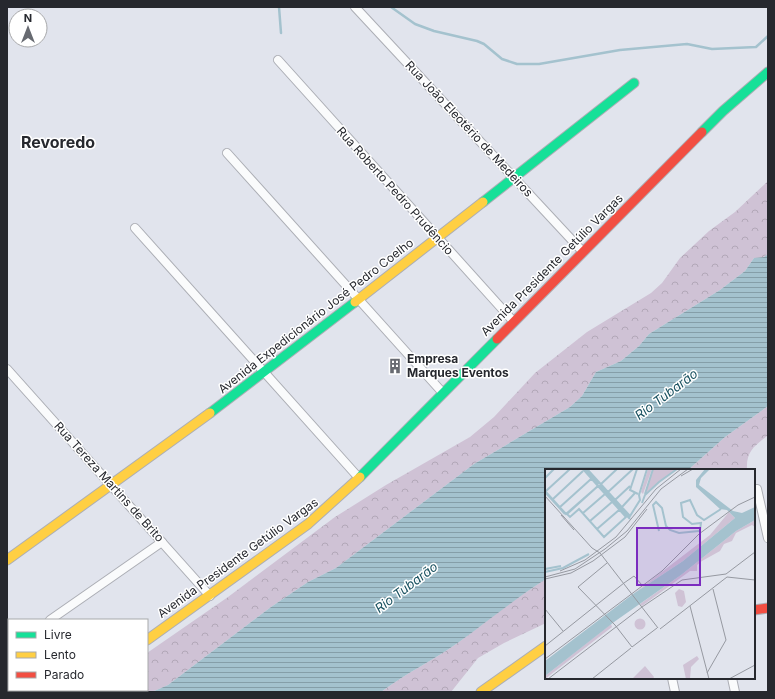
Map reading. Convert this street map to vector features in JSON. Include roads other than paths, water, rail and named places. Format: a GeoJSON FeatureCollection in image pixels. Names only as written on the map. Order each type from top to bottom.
{"type":"FeatureCollection","features":[{"type":"Feature","properties":{"kind":"street","name":"Rua João Eleotério de Medeiros"},"geometry":{"type":"LineString","coordinates":[[355,7],[583,252]]}},
{"type":"Feature","properties":{"kind":"street","name":"Rua Roberto Pedro Prudêncio"},"geometry":{"type":"LineString","coordinates":[[278,60],[513,321]]}},
{"type":"Feature","properties":{"kind":"street","name":"Avenida Presidente Getúlio Vargas"},"geometry":{"type":"LineString","coordinates":[[148,639],[308,524],[358,478],[722,111],[768,72]]}},
{"type":"Feature","properties":{"kind":"street","name":"Avenida Expedicionário José Pedro Coelho"},"geometry":{"type":"LineString","coordinates":[[7,560],[113,487],[437,238],[634,83]]}},
{"type":"Feature","properties":{"kind":"street"},"geometry":{"type":"LineString","coordinates":[[227,153],[442,392]]}},
{"type":"Feature","properties":{"kind":"street"},"geometry":{"type":"LineString","coordinates":[[135,228],[358,478]]}},
{"type":"Feature","properties":{"kind":"street","name":"Rua Tereza Martins de Brito"},"geometry":{"type":"LineString","coordinates":[[7,369],[210,596]]}},
{"type":"Feature","properties":{"kind":"street"},"geometry":{"type":"LineString","coordinates":[[757,489],[768,538]]}},
{"type":"Feature","properties":{"kind":"street"},"geometry":{"type":"LineString","coordinates":[[51,619],[162,542]]}},
{"type":"Feature","properties":{"kind":"street"},"geometry":{"type":"LineString","coordinates":[[755,610],[768,608]]}},
{"type":"Feature","properties":{"kind":"street"},"geometry":{"type":"LineString","coordinates":[[481,692],[545,647]]}},
{"type":"Feature","properties":{"kind":"street"},"geometry":{"type":"LineString","coordinates":[[672,679],[675,692]]}},
{"type":"Feature","properties":{"kind":"street"},"geometry":{"type":"LineString","coordinates":[[732,679],[735,692]]}},
{"type":"Feature","properties":{"kind":"water","name":"Rio Tubarão"},"geometry":{"type":"Polygon","coordinates":[[[768,254],[768,406],[725,437],[689,469],[545,469],[545,580],[459,642],[381,692],[152,692],[168,685],[271,607],[308,582],[336,568],[474,464],[570,407],[582,396],[596,372],[621,361],[639,346],[649,334],[720,290],[745,271],[754,258],[764,257],[768,254]]]}},
{"type":"Feature","properties":{"kind":"waterway"},"geometry":{"type":"LineString","coordinates":[[279,7],[281,33]]}},
{"type":"Feature","properties":{"kind":"waterway"},"geometry":{"type":"LineString","coordinates":[[391,7],[415,24],[434,31],[477,41],[484,44],[502,59],[517,64],[539,64],[620,50],[687,44],[712,49],[756,47],[768,36]]}},
{"type":"Feature","properties":{"kind":"place","name":"Empresa Marques Eventos"},"geometry":{"type":"Point","coordinates":[395,366]}},
{"type":"Feature","properties":{"kind":"district","name":"Revoredo"},"geometry":{"type":"Point","coordinates":[58,142]}}]}
